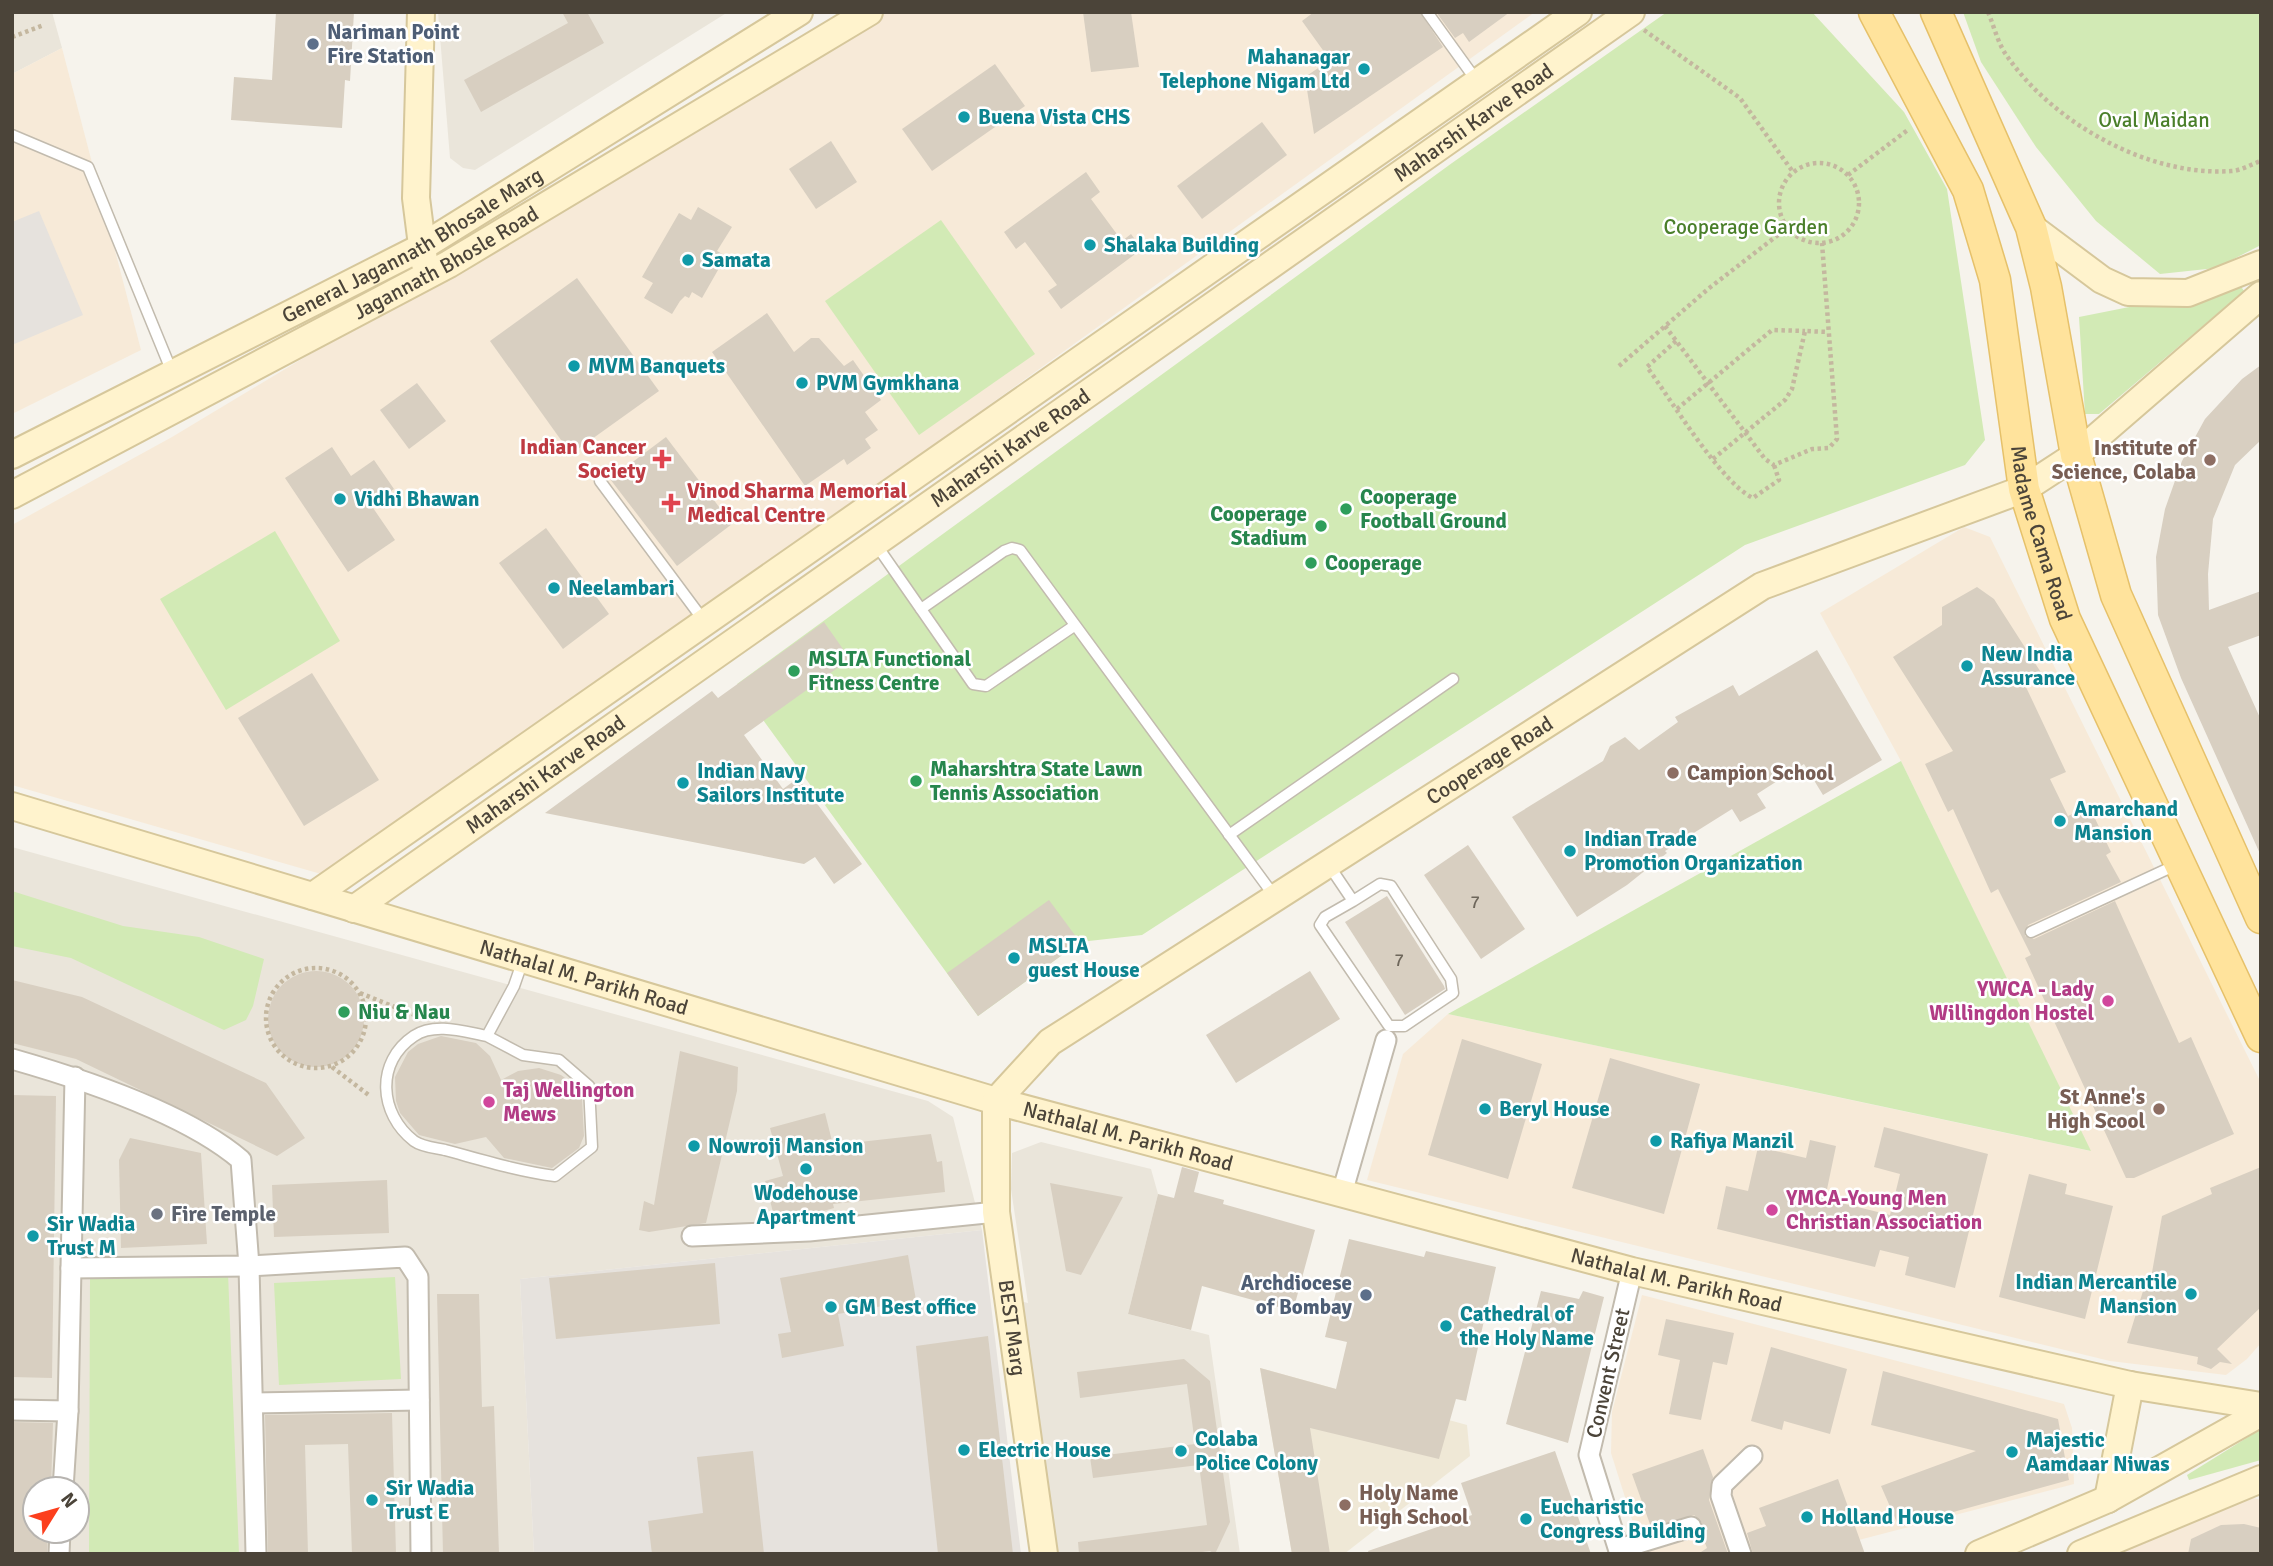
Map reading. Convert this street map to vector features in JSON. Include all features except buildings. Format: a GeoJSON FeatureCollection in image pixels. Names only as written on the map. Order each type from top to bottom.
{"type":"FeatureCollection","features":[{"type":"Feature","properties":{"kind":"main road"},"geometry":{"type":"LineString","coordinates":[[1939,16],[2031,227],[2046,287],[2076,456],[2116,595],[2261,918]]}},
{"type":"Feature","properties":{"kind":"main road","name":"Madame Cama Road"},"geometry":{"type":"LineString","coordinates":[[1872,17],[1968,190],[1995,280],[2024,489],[2065,620],[2261,1037]]}},
{"type":"Feature","properties":{"kind":"street"},"geometry":{"type":"LineString","coordinates":[[421,12],[416,198],[420,248],[428,276]]}},
{"type":"Feature","properties":{"kind":"street","name":"General Jagannath Bhosale Marg"},"geometry":{"type":"LineString","coordinates":[[12,455],[420,248],[799,12]]}},
{"type":"Feature","properties":{"kind":"street","name":"Jagannath Bhosle Road"},"geometry":{"type":"LineString","coordinates":[[12,495],[428,276],[869,12]]}},
{"type":"Feature","properties":{"kind":"street","name":"Maharshi Karve Road"},"geometry":{"type":"LineString","coordinates":[[313,896],[706,624],[1578,12]]}},
{"type":"Feature","properties":{"kind":"street","name":"Maharshi Karve Road"},"geometry":{"type":"LineString","coordinates":[[354,909],[1630,13]]}},
{"type":"Feature","properties":{"kind":"street"},"geometry":{"type":"LineString","coordinates":[[2031,227],[2102,280],[2128,292],[2188,293],[2261,264]]}},
{"type":"Feature","properties":{"kind":"street","name":"Cooperage Road"},"geometry":{"type":"LineString","coordinates":[[996,1101],[1050,1042],[1762,586],[2024,489],[2076,456],[2261,295]]}},
{"type":"Feature","properties":{"kind":"street","name":"Nathalal M. Parikh Road"},"geometry":{"type":"LineString","coordinates":[[12,806],[996,1101],[1632,1271],[2130,1385],[2261,1406]]}},
{"type":"Feature","properties":{"kind":"street"},"geometry":{"type":"LineString","coordinates":[[1342,1193],[1386,1040]]}},
{"type":"Feature","properties":{"kind":"street"},"geometry":{"type":"LineString","coordinates":[[12,1059],[75,1077],[216,1138],[241,1160],[249,1266],[256,1554]]}},
{"type":"Feature","properties":{"kind":"street"},"geometry":{"type":"LineString","coordinates":[[64,1475],[68,1411],[75,1077]]}},
{"type":"Feature","properties":{"kind":"street","name":"BEST Marg"},"geometry":{"type":"LineString","coordinates":[[996,1101],[996,1212],[1044,1554]]}},
{"type":"Feature","properties":{"kind":"street"},"geometry":{"type":"LineString","coordinates":[[692,1237],[809,1231],[996,1212]]}},
{"type":"Feature","properties":{"kind":"street"},"geometry":{"type":"LineString","coordinates":[[71,1268],[249,1266],[405,1257],[418,1277],[421,1554]]}},
{"type":"Feature","properties":{"kind":"street","name":"Convent Street"},"geometry":{"type":"LineString","coordinates":[[1620,1552],[1589,1455],[1632,1271]]}},
{"type":"Feature","properties":{"kind":"street"},"geometry":{"type":"LineString","coordinates":[[2108,1499],[2130,1385]]}},
{"type":"Feature","properties":{"kind":"street"},"geometry":{"type":"LineString","coordinates":[[253,1403],[419,1400]]}},
{"type":"Feature","properties":{"kind":"street"},"geometry":{"type":"LineString","coordinates":[[12,1410],[68,1411]]}},
{"type":"Feature","properties":{"kind":"street"},"geometry":{"type":"LineString","coordinates":[[1979,1554],[2108,1499],[2261,1413]]}},
{"type":"Feature","properties":{"kind":"street"},"geometry":{"type":"LineString","coordinates":[[1741,1554],[1721,1496],[1722,1485],[1752,1455]]}},
{"type":"Feature","properties":{"kind":"street"},"geometry":{"type":"LineString","coordinates":[[2081,1554],[2261,1479]]}},
{"type":"Feature","properties":{"kind":"street"},"geometry":{"type":"LineString","coordinates":[[1620,1552],[1692,1527]]}},
{"type":"Feature","properties":{"kind":"lane"},"geometry":{"type":"LineString","coordinates":[[1427,12],[1478,83]]}},
{"type":"Feature","properties":{"kind":"lane"},"geometry":{"type":"LineString","coordinates":[[12,135],[88,167],[173,375]]}},
{"type":"Feature","properties":{"kind":"lane"},"geometry":{"type":"LineString","coordinates":[[600,481],[706,624]]}},
{"type":"Feature","properties":{"kind":"lane"},"geometry":{"type":"LineString","coordinates":[[875,542],[973,684],[979,687],[986,686],[1074,626]]}},
{"type":"Feature","properties":{"kind":"lane"},"geometry":{"type":"LineString","coordinates":[[921,609],[1012,548],[1020,550],[1275,897]]}},
{"type":"Feature","properties":{"kind":"lane"},"geometry":{"type":"LineString","coordinates":[[1229,835],[1453,679]]}},
{"type":"Feature","properties":{"kind":"lane"},"geometry":{"type":"LineString","coordinates":[[2031,932],[2179,863]]}},
{"type":"Feature","properties":{"kind":"lane"},"geometry":{"type":"LineString","coordinates":[[1328,864],[1353,901]]}},
{"type":"Feature","properties":{"kind":"lane"},"geometry":{"type":"LineString","coordinates":[[1380,884],[1391,886],[1451,979],[1453,993],[1404,1026],[1389,1026],[1320,925],[1325,917],[1353,901],[1380,884]]}},
{"type":"Feature","properties":{"kind":"lane"},"geometry":{"type":"LineString","coordinates":[[487,1036],[514,986],[523,960]]}},
{"type":"Feature","properties":{"kind":"lane"},"geometry":{"type":"LineString","coordinates":[[447,1028],[487,1036],[523,1055],[559,1060],[589,1086],[592,1147],[555,1176],[523,1172],[415,1142],[387,1109],[385,1083],[399,1051],[415,1035],[447,1028]]}},
{"type":"Feature","properties":{"kind":"path"},"geometry":{"type":"LineString","coordinates":[[1988,12],[2006,55],[2060,114],[2119,148],[2175,167],[2232,172],[2261,161]]}},
{"type":"Feature","properties":{"kind":"path"},"geometry":{"type":"LineString","coordinates":[[1630,13],[1669,50],[1740,98],[1793,172]]}},
{"type":"Feature","properties":{"kind":"path"},"geometry":{"type":"LineString","coordinates":[[12,37],[44,25]]}},
{"type":"Feature","properties":{"kind":"path"},"geometry":{"type":"LineString","coordinates":[[1849,175],[1928,114]]}},
{"type":"Feature","properties":{"kind":"path"},"geometry":{"type":"LineString","coordinates":[[1811,163],[1824,163],[1838,167],[1849,175],[1859,199],[1854,224],[1834,241],[1808,242],[1787,228],[1778,202],[1781,189],[1793,172],[1811,163]]}},
{"type":"Feature","properties":{"kind":"path"},"geometry":{"type":"LineString","coordinates":[[1619,366],[1787,228]]}},
{"type":"Feature","properties":{"kind":"path"},"geometry":{"type":"LineString","coordinates":[[1774,465],[1812,449],[1829,448],[1837,439],[1822,243]]}},
{"type":"Feature","properties":{"kind":"path"},"geometry":{"type":"LineString","coordinates":[[1665,326],[1765,459],[1774,465],[1779,480],[1753,498],[1743,493],[1713,459],[1647,367],[1676,341]]}},
{"type":"Feature","properties":{"kind":"path"},"geometry":{"type":"LineString","coordinates":[[1677,409],[1706,382],[1772,330],[1828,332]]}},
{"type":"Feature","properties":{"kind":"path"},"geometry":{"type":"LineString","coordinates":[[1713,459],[1785,400],[1792,389],[1805,331]]}},
{"type":"Feature","properties":{"kind":"path"},"geometry":{"type":"LineString","coordinates":[[332,1068],[347,1059],[366,1033],[368,1017],[360,993],[349,979],[333,971],[306,969],[287,977],[267,1003],[266,1021],[271,1040],[281,1055],[298,1066],[332,1068],[387,1109]]}},
{"type":"Feature","properties":{"kind":"path"},"geometry":{"type":"LineString","coordinates":[[360,993],[447,1028]]}},
{"type":"Feature","properties":{"kind":"shaded area"},"geometry":{"type":"Polygon","coordinates":[[[12,12],[52,12],[62,48],[12,74],[12,12]]]}},
{"type":"Feature","properties":{"kind":"shaded area"},"geometry":{"type":"Polygon","coordinates":[[[438,12],[728,12],[475,170],[463,168],[450,158],[438,12]]]}},
{"type":"Feature","properties":{"kind":"shaded area"},"geometry":{"type":"Polygon","coordinates":[[[880,12],[1535,12],[471,778],[328,876],[12,785],[12,525],[172,437],[880,12]]]}},
{"type":"Feature","properties":{"kind":"shaded area"},"geometry":{"type":"Polygon","coordinates":[[[62,48],[141,350],[12,414],[12,74],[62,48]]]}},
{"type":"Feature","properties":{"kind":"shaded area"},"geometry":{"type":"Polygon","coordinates":[[[39,211],[83,315],[12,345],[12,222],[39,211]]]}},
{"type":"Feature","properties":{"kind":"shaded area"},"geometry":{"type":"Polygon","coordinates":[[[1964,527],[1990,537],[2261,1083],[2261,1343],[2247,1359],[2226,1375],[2110,1361],[1367,1180],[1403,1054],[1448,1014],[2090,1151],[1901,761],[1820,613],[1964,527]]]}},
{"type":"Feature","properties":{"kind":"shaded area"},"geometry":{"type":"Polygon","coordinates":[[[12,847],[928,1101],[953,1117],[982,1230],[520,1279],[534,1554],[12,1554],[12,847]]]}},
{"type":"Feature","properties":{"kind":"shaded area"},"geometry":{"type":"Polygon","coordinates":[[[1041,1142],[1151,1169],[1158,1194],[1128,1314],[1209,1335],[1240,1554],[1052,1554],[1019,1301],[1028,1303],[1011,1189],[1012,1153],[1041,1142]]]}},
{"type":"Feature","properties":{"kind":"shaded area"},"geometry":{"type":"Polygon","coordinates":[[[982,1230],[1021,1554],[534,1554],[520,1279],[982,1230]]]}},
{"type":"Feature","properties":{"kind":"shaded area"},"geometry":{"type":"Polygon","coordinates":[[[1642,1295],[2064,1404],[2072,1428],[2074,1484],[1805,1554],[1643,1554],[1611,1453],[1612,1412],[1642,1295]]]}},
{"type":"Feature","properties":{"kind":"shaded area","name":"Holy Name High School"},"geometry":{"type":"Polygon","coordinates":[[[1260,1368],[1467,1425],[1470,1456],[1344,1554],[1292,1554],[1260,1368]]]}},
{"type":"Feature","properties":{"kind":"shaded area"},"geometry":{"type":"Polygon","coordinates":[[[2254,1498],[2261,1500],[2261,1554],[2077,1554],[2254,1498]]]}},
{"type":"Feature","properties":{"kind":"green space","name":"Cooperage Garden"},"geometry":{"type":"Polygon","coordinates":[[[1667,12],[1812,12],[1904,112],[1947,189],[1985,440],[1965,465],[1745,545],[1142,935],[1080,942],[978,1016],[737,684],[1452,163],[1667,12]]]}},
{"type":"Feature","properties":{"kind":"green space","name":"Oval Maidan"},"geometry":{"type":"Polygon","coordinates":[[[1963,12],[2261,12],[2261,245],[2216,268],[2160,274],[2096,221],[2036,147],[1981,62],[1963,12]]]}},
{"type":"Feature","properties":{"kind":"green space"},"geometry":{"type":"Polygon","coordinates":[[[941,220],[1035,354],[919,435],[825,301],[941,220]]]}},
{"type":"Feature","properties":{"kind":"green space"},"geometry":{"type":"Polygon","coordinates":[[[2240,285],[2244,291],[2099,414],[2085,414],[2079,317],[2240,285]]]}},
{"type":"Feature","properties":{"kind":"green space"},"geometry":{"type":"Polygon","coordinates":[[[275,531],[340,641],[226,710],[160,599],[275,531]]]}},
{"type":"Feature","properties":{"kind":"green space"},"geometry":{"type":"Polygon","coordinates":[[[1901,761],[2091,1151],[1448,1014],[1901,761]]]}},
{"type":"Feature","properties":{"kind":"green space"},"geometry":{"type":"Polygon","coordinates":[[[12,891],[123,926],[199,937],[264,959],[253,1006],[246,1020],[224,1030],[71,958],[12,946],[12,891]]]}},
{"type":"Feature","properties":{"kind":"green space"},"geometry":{"type":"Polygon","coordinates":[[[228,1273],[239,1554],[89,1554],[90,1277],[228,1273]]]}},
{"type":"Feature","properties":{"kind":"green space"},"geometry":{"type":"Polygon","coordinates":[[[395,1277],[401,1379],[279,1385],[274,1283],[395,1277]]]}},
{"type":"Feature","properties":{"kind":"green space"},"geometry":{"type":"Polygon","coordinates":[[[2261,1429],[2261,1460],[2189,1480],[2187,1475],[2261,1429]]]}},
{"type":"Feature","properties":{"kind":"water"},"geometry":{"type":"Polygon","coordinates":[[[311,985],[322,986],[309,1004],[309,1020],[329,1040],[330,1048],[317,1056],[304,1056],[291,1049],[282,1038],[277,1025],[279,1010],[290,996],[311,985]]]}},
{"type":"Feature","properties":{"kind":"place","name":"Nariman Point Fire Station"},"geometry":{"type":"Point","coordinates":[313,44]}},
{"type":"Feature","properties":{"kind":"place","name":"Mahanagar Telephone Nigam Ltd"},"geometry":{"type":"Point","coordinates":[1364,69]}},
{"type":"Feature","properties":{"kind":"place","name":"Buena Vista CHS"},"geometry":{"type":"Point","coordinates":[964,117]}},
{"type":"Feature","properties":{"kind":"place","name":"Shalaka Building"},"geometry":{"type":"Point","coordinates":[1090,245]}},
{"type":"Feature","properties":{"kind":"place","name":"Samata"},"geometry":{"type":"Point","coordinates":[688,260]}},
{"type":"Feature","properties":{"kind":"place","name":"MVM Banquets"},"geometry":{"type":"Point","coordinates":[574,366]}},
{"type":"Feature","properties":{"kind":"place","name":"PVM Gymkhana"},"geometry":{"type":"Point","coordinates":[802,383]}},
{"type":"Feature","properties":{"kind":"place","name":"Indian Cancer Society"},"geometry":{"type":"Point","coordinates":[662,459]}},
{"type":"Feature","properties":{"kind":"place","name":"Institute of Science, Colaba"},"geometry":{"type":"Point","coordinates":[2210,460]}},
{"type":"Feature","properties":{"kind":"place","name":"Vidhi Bhawan"},"geometry":{"type":"Point","coordinates":[340,499]}},
{"type":"Feature","properties":{"kind":"place","name":"Vinod Sharma Memorial Medical Centre"},"geometry":{"type":"Point","coordinates":[671,503]}},
{"type":"Feature","properties":{"kind":"place","name":"Cooperage Football Ground"},"geometry":{"type":"Point","coordinates":[1346,509]}},
{"type":"Feature","properties":{"kind":"place","name":"Cooperage Stadium"},"geometry":{"type":"Point","coordinates":[1321,526]}},
{"type":"Feature","properties":{"kind":"place","name":"Cooperage"},"geometry":{"type":"Point","coordinates":[1311,563]}},
{"type":"Feature","properties":{"kind":"place","name":"Neelambari"},"geometry":{"type":"Point","coordinates":[554,588]}},
{"type":"Feature","properties":{"kind":"place","name":"New India Assurance"},"geometry":{"type":"Point","coordinates":[1967,666]}},
{"type":"Feature","properties":{"kind":"place","name":"MSLTA Functional Fitness Centre"},"geometry":{"type":"Point","coordinates":[794,671]}},
{"type":"Feature","properties":{"kind":"place","name":"Campion School"},"geometry":{"type":"Point","coordinates":[1673,773]}},
{"type":"Feature","properties":{"kind":"place","name":"Maharshtra State Lawn Tennis Association"},"geometry":{"type":"Point","coordinates":[916,781]}},
{"type":"Feature","properties":{"kind":"place","name":"Indian Navy Sailors Institute"},"geometry":{"type":"Point","coordinates":[683,783]}},
{"type":"Feature","properties":{"kind":"place","name":"Amarchand Mansion"},"geometry":{"type":"Point","coordinates":[2060,821]}},
{"type":"Feature","properties":{"kind":"place","name":"Indian Trade Promotion Organization"},"geometry":{"type":"Point","coordinates":[1570,851]}},
{"type":"Feature","properties":{"kind":"place","name":"MSLTA guest House"},"geometry":{"type":"Point","coordinates":[1014,958]}},
{"type":"Feature","properties":{"kind":"place","name":"YWCA - Lady Willingdon Hostel"},"geometry":{"type":"Point","coordinates":[2108,1001]}},
{"type":"Feature","properties":{"kind":"place","name":"Niu & Nau"},"geometry":{"type":"Point","coordinates":[344,1012]}},
{"type":"Feature","properties":{"kind":"place","name":"Taj Wellington Mews"},"geometry":{"type":"Point","coordinates":[489,1102]}},
{"type":"Feature","properties":{"kind":"place","name":"Beryl House"},"geometry":{"type":"Point","coordinates":[1485,1109]}},
{"type":"Feature","properties":{"kind":"place","name":"St Anne's High Scool"},"geometry":{"type":"Point","coordinates":[2159,1109]}},
{"type":"Feature","properties":{"kind":"place","name":"Rafiya Manzil"},"geometry":{"type":"Point","coordinates":[1656,1141]}},
{"type":"Feature","properties":{"kind":"place","name":"Nowroji Mansion"},"geometry":{"type":"Point","coordinates":[694,1146]}},
{"type":"Feature","properties":{"kind":"place","name":"Wodehouse Apartment"},"geometry":{"type":"Point","coordinates":[806,1169]}},
{"type":"Feature","properties":{"kind":"place","name":"YMCA-Young Men Christian Association"},"geometry":{"type":"Point","coordinates":[1772,1210]}},
{"type":"Feature","properties":{"kind":"place","name":"Fire Temple"},"geometry":{"type":"Point","coordinates":[157,1214]}},
{"type":"Feature","properties":{"kind":"place","name":"Sir Wadia Trust M"},"geometry":{"type":"Point","coordinates":[33,1236]}},
{"type":"Feature","properties":{"kind":"place","name":"Indian Mercantile Mansion"},"geometry":{"type":"Point","coordinates":[2191,1294]}},
{"type":"Feature","properties":{"kind":"place","name":"Archdiocese of Bombay"},"geometry":{"type":"Point","coordinates":[1366,1295]}},
{"type":"Feature","properties":{"kind":"place","name":"GM Best office"},"geometry":{"type":"Point","coordinates":[831,1307]}},
{"type":"Feature","properties":{"kind":"place","name":"Cathedral of the Holy Name"},"geometry":{"type":"Point","coordinates":[1446,1326]}},
{"type":"Feature","properties":{"kind":"place","name":"Electric House"},"geometry":{"type":"Point","coordinates":[964,1450]}},
{"type":"Feature","properties":{"kind":"place","name":"Colaba Police Colony"},"geometry":{"type":"Point","coordinates":[1181,1451]}},
{"type":"Feature","properties":{"kind":"place","name":"Majestic Aamdaar Niwas"},"geometry":{"type":"Point","coordinates":[2012,1452]}},
{"type":"Feature","properties":{"kind":"place","name":"Sir Wadia Trust E"},"geometry":{"type":"Point","coordinates":[372,1500]}},
{"type":"Feature","properties":{"kind":"place","name":"Holy Name High School"},"geometry":{"type":"Point","coordinates":[1345,1505]}},
{"type":"Feature","properties":{"kind":"place","name":"Holland House"},"geometry":{"type":"Point","coordinates":[1807,1517]}},
{"type":"Feature","properties":{"kind":"place","name":"Eucharistic Congress Building"},"geometry":{"type":"Point","coordinates":[1526,1519]}}]}
